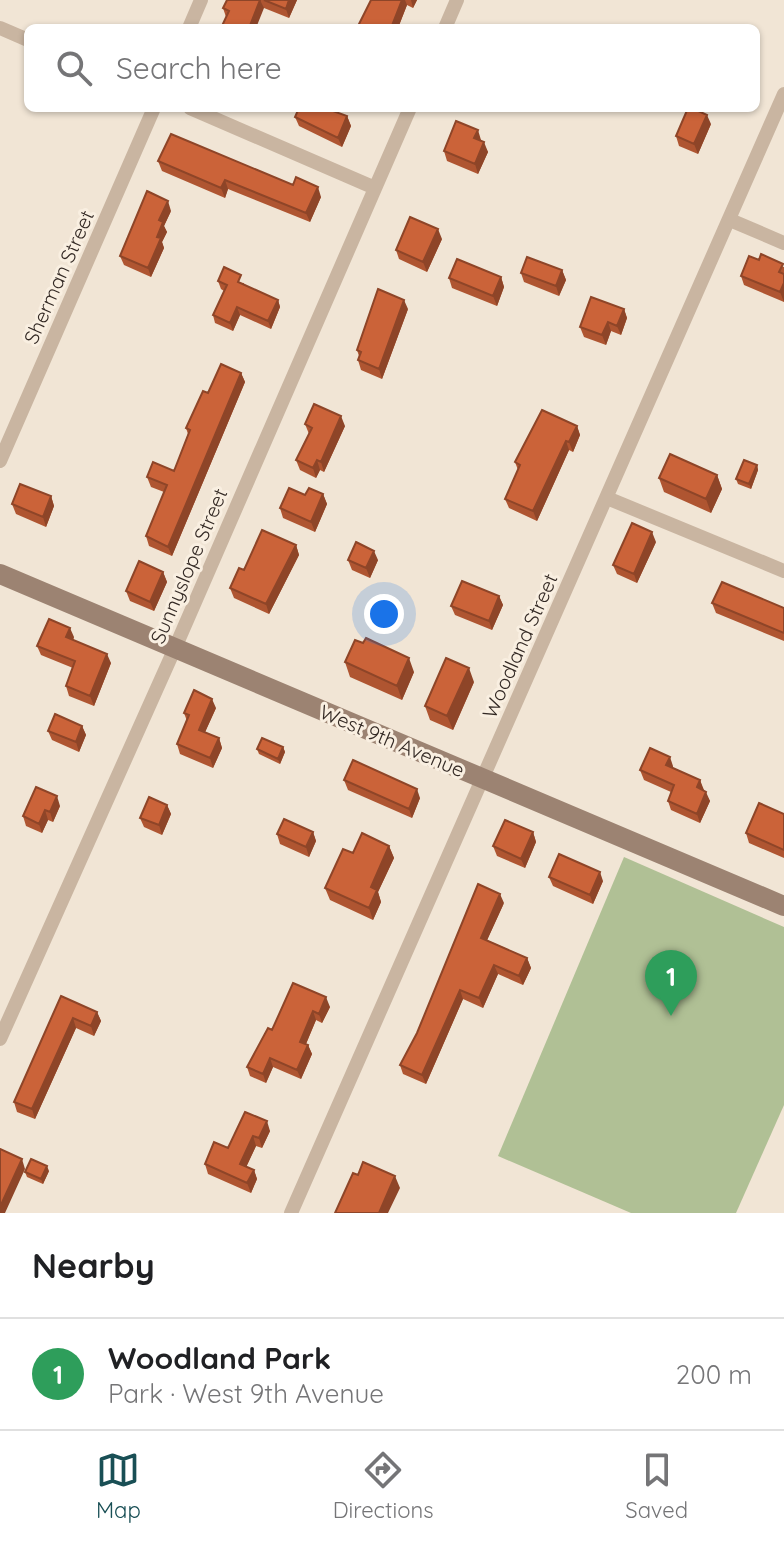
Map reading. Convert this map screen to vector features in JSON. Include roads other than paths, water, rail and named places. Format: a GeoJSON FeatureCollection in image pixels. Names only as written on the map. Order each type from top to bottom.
{"type":"FeatureCollection","features":[{"type":"Feature","properties":{"kind":"street"},"geometry":{"type":"LineString","coordinates":[[191,24],[201,0]]}},
{"type":"Feature","properties":{"kind":"street"},"geometry":{"type":"LineString","coordinates":[[447,24],[457,0]]}},
{"type":"Feature","properties":{"kind":"street"},"geometry":{"type":"LineString","coordinates":[[0,28],[24,38]]}},
{"type":"Feature","properties":{"kind":"street","name":"Woodland Street"},"geometry":{"type":"LineString","coordinates":[[291,1213],[784,94]]}},
{"type":"Feature","properties":{"kind":"street","name":"Sherman Street"},"geometry":{"type":"LineString","coordinates":[[0,461],[152,112]]}},
{"type":"Feature","properties":{"kind":"street"},"geometry":{"type":"LineString","coordinates":[[199,112],[375,188]]}},
{"type":"Feature","properties":{"kind":"street","name":"Sunnyslope Street"},"geometry":{"type":"LineString","coordinates":[[0,1039],[175,648],[408,112]]}},
{"type":"Feature","properties":{"kind":"street"},"geometry":{"type":"LineString","coordinates":[[730,220],[784,243]]}},
{"type":"Feature","properties":{"kind":"street"},"geometry":{"type":"LineString","coordinates":[[607,498],[784,571]]}},
{"type":"Feature","properties":{"kind":"street","name":"West 9th Avenue"},"geometry":{"type":"LineString","coordinates":[[0,574],[784,906]]}},
{"type":"Feature","properties":{"kind":"place","name":"Woodland Park"},"geometry":{"type":"Point","coordinates":[671,1016]}}]}
